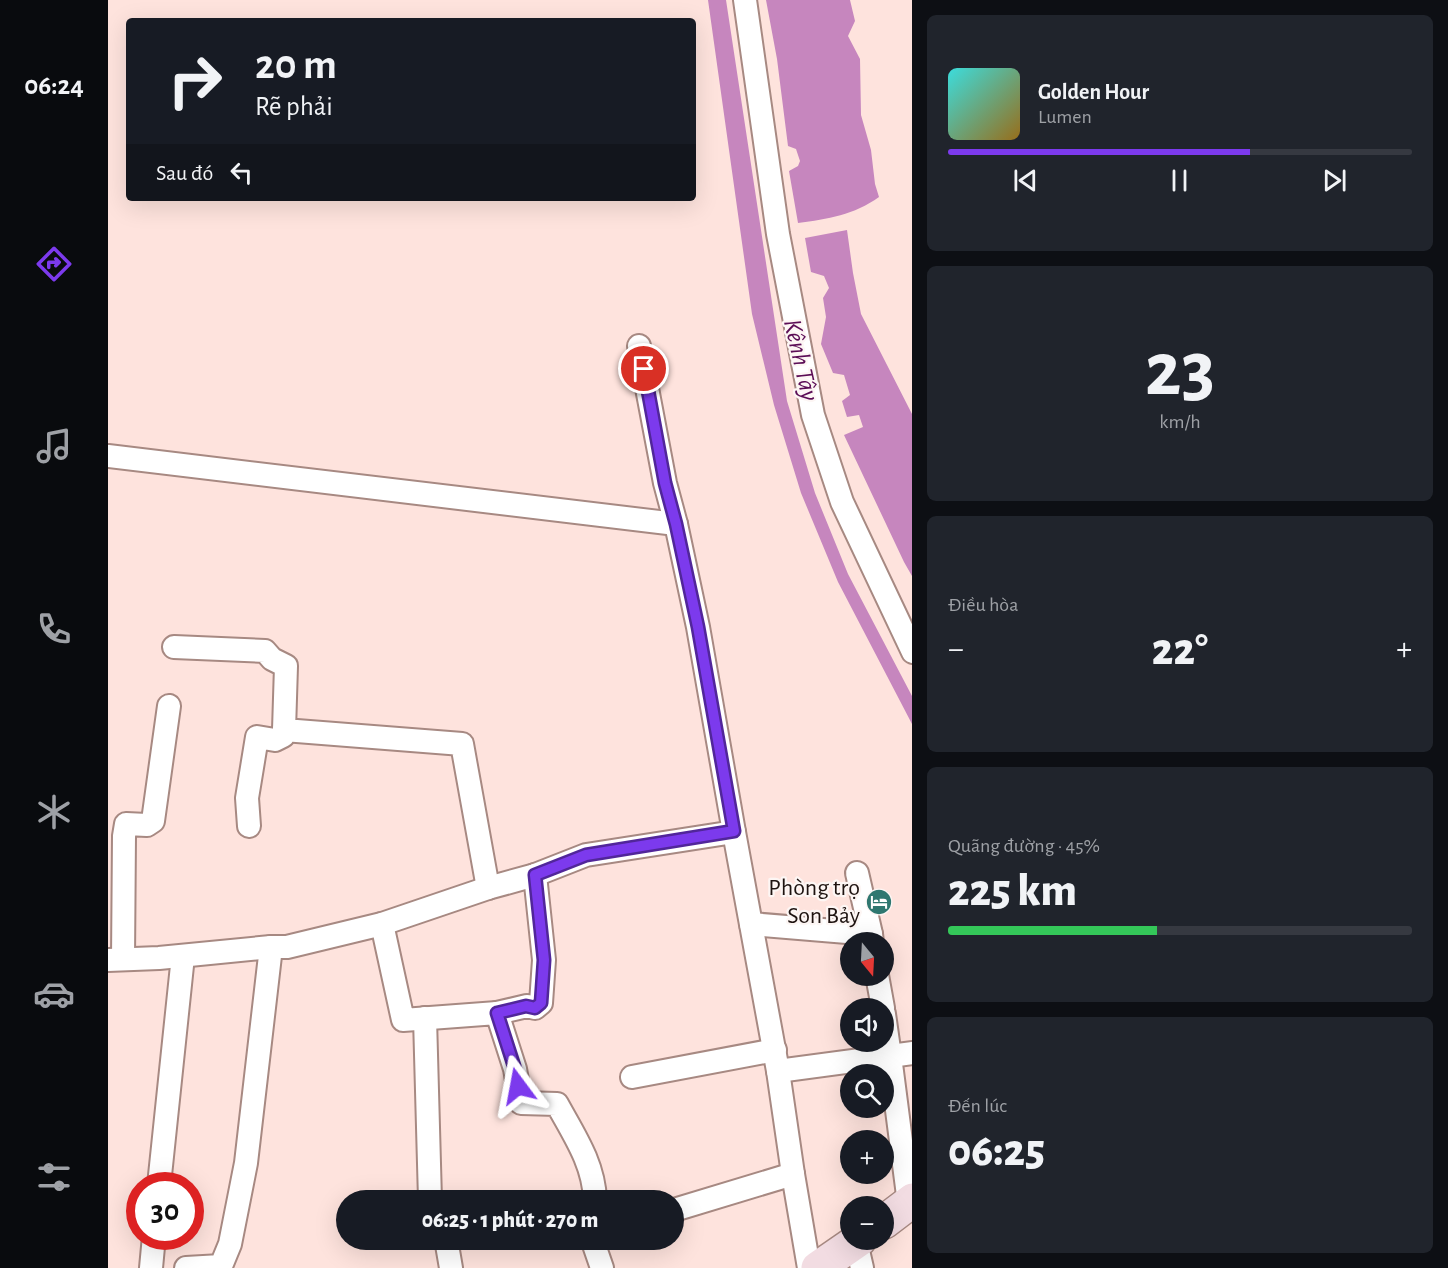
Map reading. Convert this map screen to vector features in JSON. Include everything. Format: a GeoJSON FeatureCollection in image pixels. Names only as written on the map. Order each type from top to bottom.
{"type":"FeatureCollection","features":[{"type":"Feature","properties":{"kind":"main road"},"geometry":{"type":"LineString","coordinates":[[818,1268],[859,1250]]}},
{"type":"Feature","properties":{"kind":"street"},"geometry":{"type":"LineString","coordinates":[[745,0],[778,234],[813,415],[842,502],[912,652]]}},
{"type":"Feature","properties":{"kind":"street"},"geometry":{"type":"LineString","coordinates":[[639,346],[665,483],[698,627],[776,1060],[809,1268]]}},
{"type":"Feature","properties":{"kind":"street"},"geometry":{"type":"LineString","coordinates":[[108,456],[676,524]]}},
{"type":"Feature","properties":{"kind":"street"},"geometry":{"type":"LineString","coordinates":[[174,647],[265,651],[272,659],[286,666],[283,736],[275,740],[257,737],[247,798],[249,826]]}},
{"type":"Feature","properties":{"kind":"street"},"geometry":{"type":"LineString","coordinates":[[169,706],[153,820],[147,825],[126,824],[115,959],[287,947],[382,924],[488,888],[535,875],[586,855],[734,831]]}},
{"type":"Feature","properties":{"kind":"street"},"geometry":{"type":"LineString","coordinates":[[284,730],[462,744],[488,888]]}},
{"type":"Feature","properties":{"kind":"street"},"geometry":{"type":"LineString","coordinates":[[857,873],[870,932]]}},
{"type":"Feature","properties":{"kind":"street"},"geometry":{"type":"LineString","coordinates":[[382,924],[403,1020],[497,1013],[526,1006],[535,1008],[541,1003],[544,960],[535,875]]}},
{"type":"Feature","properties":{"kind":"street"},"geometry":{"type":"LineString","coordinates":[[751,924],[840,934]]}},
{"type":"Feature","properties":{"kind":"street"},"geometry":{"type":"LineString","coordinates":[[186,1268],[221,1266],[230,1244],[246,1163],[271,947]]}},
{"type":"Feature","properties":{"kind":"street"},"geometry":{"type":"LineString","coordinates":[[160,1172],[183,956]]}},
{"type":"Feature","properties":{"kind":"street"},"geometry":{"type":"LineString","coordinates":[[497,1013],[515,1069],[520,1103],[557,1104],[586,1156],[595,1190]]}},
{"type":"Feature","properties":{"kind":"street"},"geometry":{"type":"LineString","coordinates":[[425,1018],[430,1190]]}},
{"type":"Feature","properties":{"kind":"street"},"geometry":{"type":"LineString","coordinates":[[889,1052],[902,1208]]}},
{"type":"Feature","properties":{"kind":"street"},"geometry":{"type":"LineString","coordinates":[[632,1077],[776,1060],[890,1056],[912,1053]]}},
{"type":"Feature","properties":{"kind":"street"},"geometry":{"type":"LineString","coordinates":[[684,1207],[794,1174]]}},
{"type":"Feature","properties":{"kind":"street"},"geometry":{"type":"LineString","coordinates":[[151,1268],[153,1250]]}},
{"type":"Feature","properties":{"kind":"street"},"geometry":{"type":"LineString","coordinates":[[449,1250],[451,1268]]}},
{"type":"Feature","properties":{"kind":"street"},"geometry":{"type":"LineString","coordinates":[[596,1250],[603,1268]]}},
{"type":"Feature","properties":{"kind":"shaded area"},"geometry":{"type":"Polygon","coordinates":[[[708,0],[726,0],[787,401],[815,493],[848,574],[912,696],[912,724],[838,582],[801,493],[774,405],[752,314],[708,0]]]}},
{"type":"Feature","properties":{"kind":"shaded area"},"geometry":{"type":"Polygon","coordinates":[[[766,0],[850,0],[855,21],[848,36],[860,59],[861,115],[871,150],[879,197],[860,208],[830,218],[798,223],[789,171],[798,166],[800,161],[796,149],[788,146],[777,59],[766,0]]]}},
{"type":"Feature","properties":{"kind":"shaded area"},"geometry":{"type":"Polygon","coordinates":[[[847,230],[861,314],[912,414],[912,576],[844,435],[863,427],[859,415],[847,417],[842,401],[850,395],[844,375],[833,373],[821,344],[826,317],[823,298],[829,288],[824,276],[811,272],[805,238],[847,230]]]}},
{"type":"Feature","properties":{"kind":"place","name":"Phòng trọ Son Bảy"},"geometry":{"type":"Point","coordinates":[879,902]}},
{"type":"Feature","properties":{"kind":"route"},"geometry":{"type":"LineString","coordinates":[[518,1086],[515,1069],[497,1013],[526,1006],[535,1008],[541,1003],[544,960],[535,875],[586,855],[734,831],[698,627],[665,483],[644,369]]}},
{"type":"Feature","properties":{"kind":"water label","name":"Kênh Tây"},"geometry":{"type":"Point","coordinates":[801,360]}}]}
